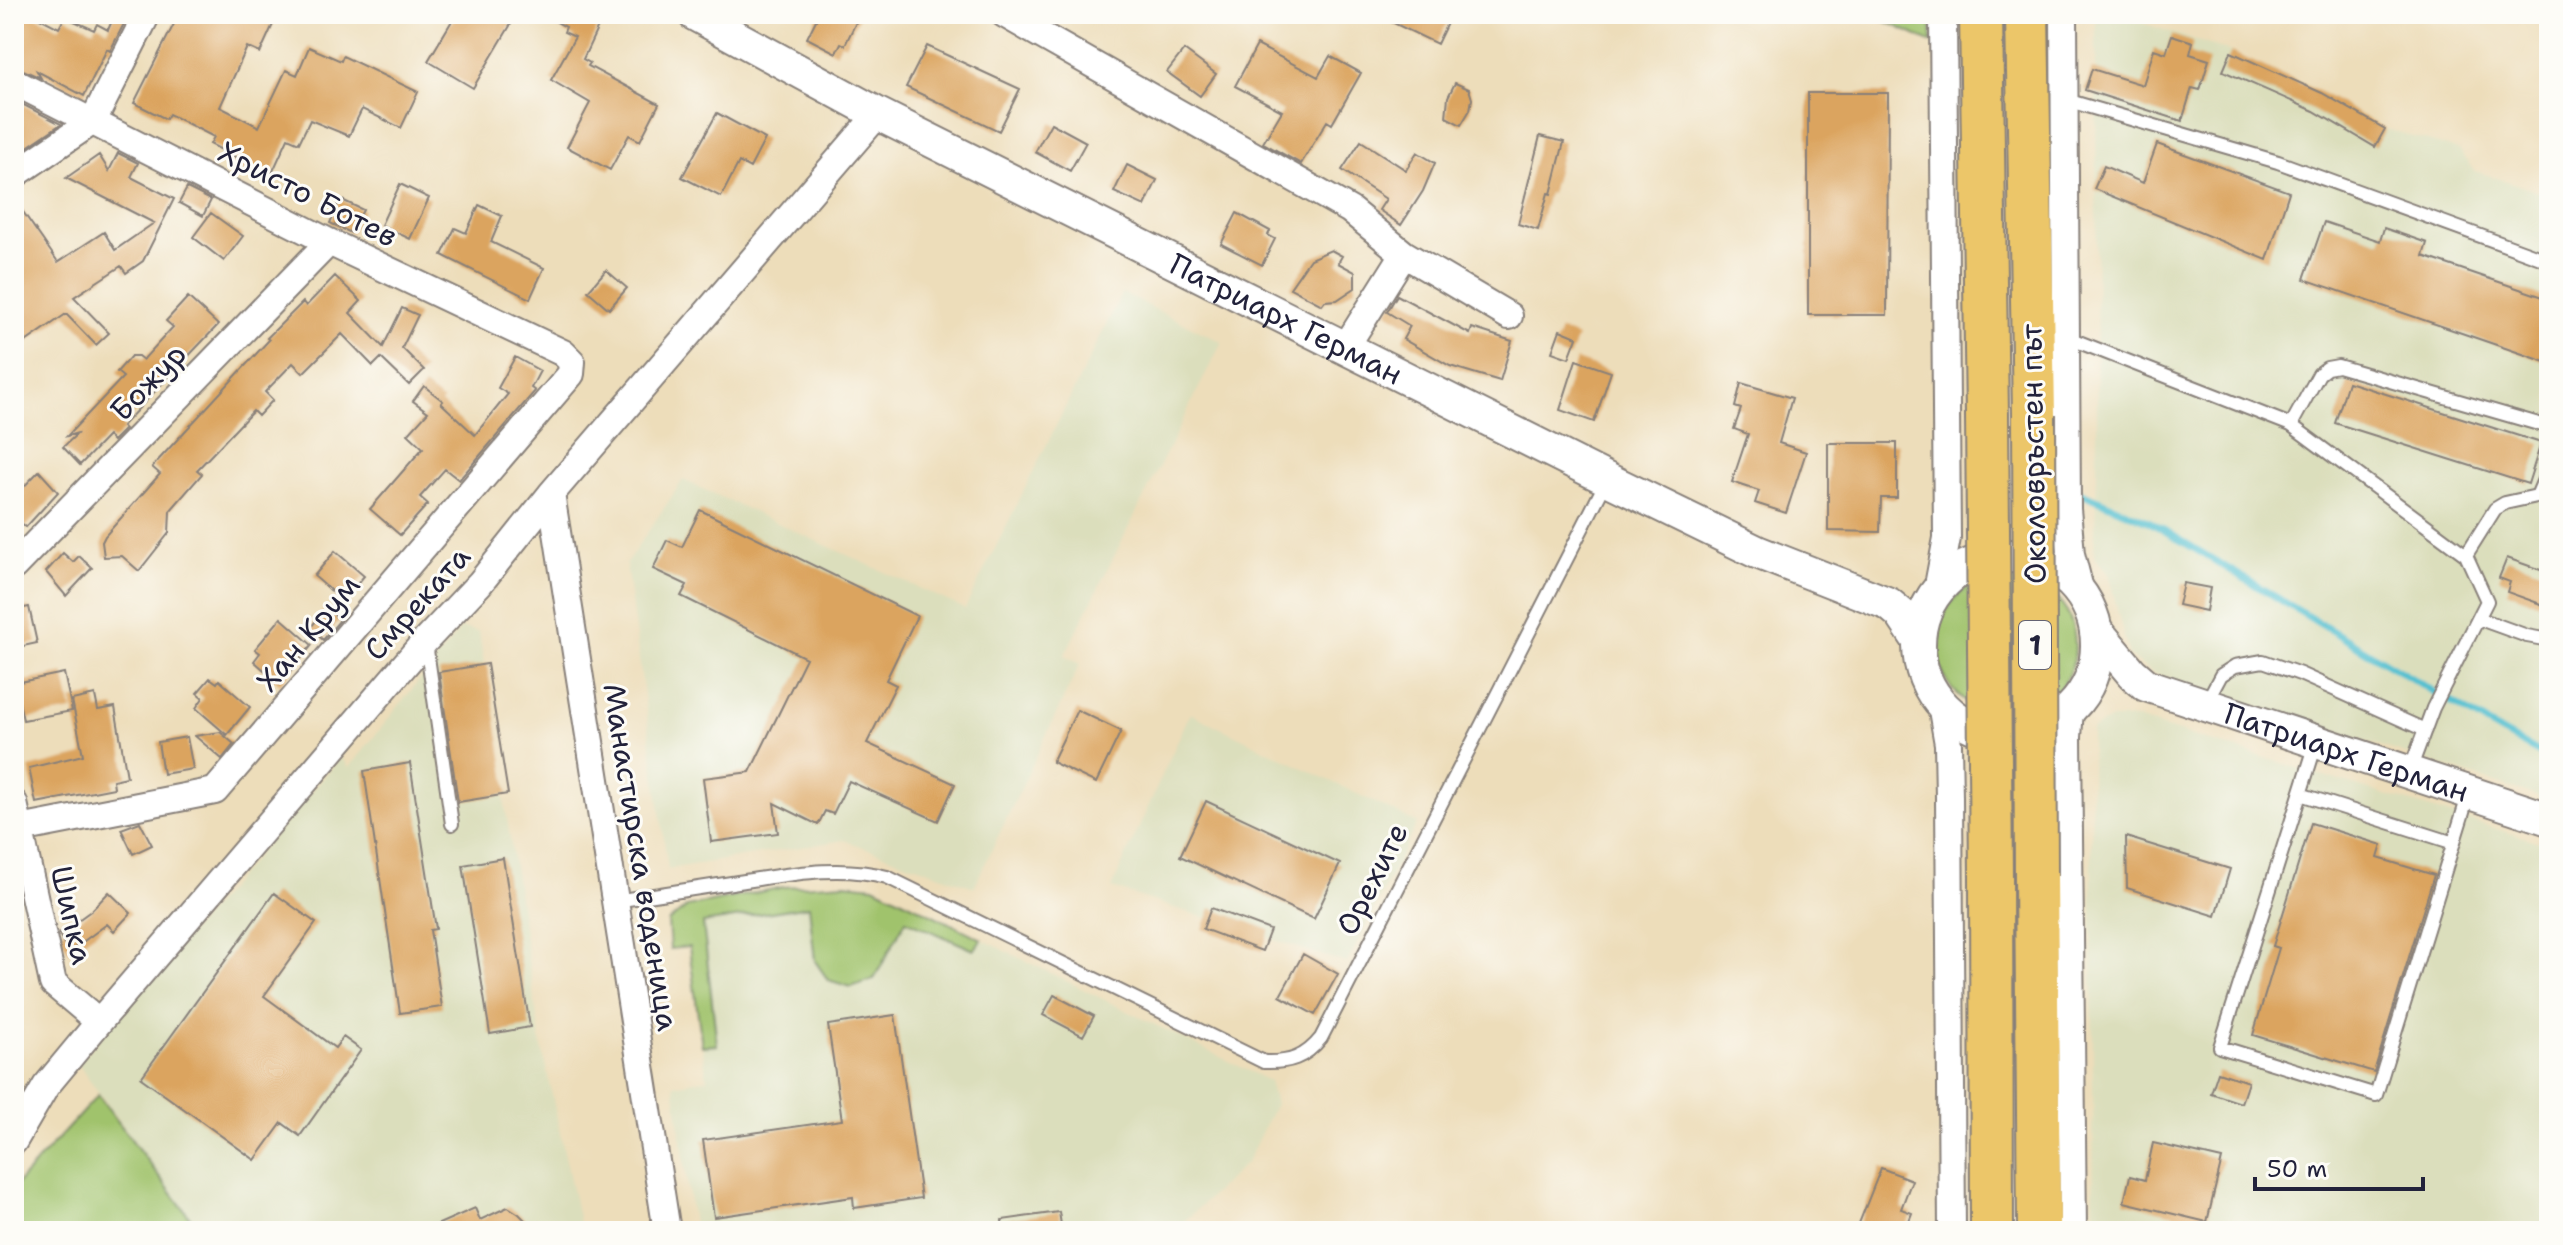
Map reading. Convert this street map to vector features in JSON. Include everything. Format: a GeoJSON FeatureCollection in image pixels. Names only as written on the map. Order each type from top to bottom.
{"type":"FeatureCollection","features":[{"type":"Feature","properties":{"kind":"highway","name":"Околовръстен път"},"geometry":{"type":"LineString","coordinates":[[1981,14],[1992,1231]]}},
{"type":"Feature","properties":{"kind":"highway","name":"Околовръстен път"},"geometry":{"type":"LineString","coordinates":[[2027,14],[2034,415],[2039,1231]]}},
{"type":"Feature","properties":{"kind":"street"},"geometry":{"type":"LineString","coordinates":[[14,175],[93,121],[147,14]]}},
{"type":"Feature","properties":{"kind":"street","name":"Патриарх Герман"},"geometry":{"type":"LineString","coordinates":[[694,14],[878,114],[1607,479],[1757,552],[1889,604],[1901,614],[1919,641]]}},
{"type":"Feature","properties":{"kind":"street"},"geometry":{"type":"LineString","coordinates":[[1004,14],[1350,210],[1404,254],[1509,316]]}},
{"type":"Feature","properties":{"kind":"street"},"geometry":{"type":"LineString","coordinates":[[1936,594],[1947,538],[1943,14]]}},
{"type":"Feature","properties":{"kind":"street"},"geometry":{"type":"LineString","coordinates":[[2064,14],[2067,509],[2071,554],[2081,593],[2096,630],[2096,659],[2076,704],[2068,747],[2073,1231]]}},
{"type":"Feature","properties":{"kind":"street","name":"Христо Ботев"},"geometry":{"type":"LineString","coordinates":[[14,82],[329,242],[563,353],[572,362]]}},
{"type":"Feature","properties":{"kind":"street","name":"Смреката"},"geometry":{"type":"LineString","coordinates":[[14,1141],[46,1086],[99,1022],[426,640],[480,583],[551,494],[878,114]]}},
{"type":"Feature","properties":{"kind":"street","name":"Божур"},"geometry":{"type":"LineString","coordinates":[[14,566],[329,242]]}},
{"type":"Feature","properties":{"kind":"street"},"geometry":{"type":"LineString","coordinates":[[1345,348],[1404,254]]}},
{"type":"Feature","properties":{"kind":"street","name":"Хан Крум"},"geometry":{"type":"LineString","coordinates":[[20,829],[215,791],[571,374],[572,362]]}},
{"type":"Feature","properties":{"kind":"street","name":"Манастирска воденица"},"geometry":{"type":"LineString","coordinates":[[551,494],[667,1231]]}},
{"type":"Feature","properties":{"kind":"street"},"geometry":{"type":"LineString","coordinates":[[1952,1231],[1947,735],[1941,704],[1924,674],[1919,641],[1923,619],[1936,594],[1958,571],[1978,561],[2024,557],[2063,574],[2081,593]]}},
{"type":"Feature","properties":{"kind":"street","name":"Патриарх Герман"},"geometry":{"type":"LineString","coordinates":[[1889,604],[1922,602],[1936,594]]}},
{"type":"Feature","properties":{"kind":"street"},"geometry":{"type":"LineString","coordinates":[[2096,630],[2146,685]]}},
{"type":"Feature","properties":{"kind":"street"},"geometry":{"type":"LineString","coordinates":[[1941,704],[1963,722],[1979,730],[2010,735],[2036,730],[2055,722],[2076,704],[2146,685]]}},
{"type":"Feature","properties":{"kind":"street","name":"Патриарх Герман"},"geometry":{"type":"LineString","coordinates":[[2146,685],[2549,819]]}},
{"type":"Feature","properties":{"kind":"street","name":"Шипка"},"geometry":{"type":"LineString","coordinates":[[14,803],[53,983],[99,1022]]}},
{"type":"Feature","properties":{"kind":"lane"},"geometry":{"type":"LineString","coordinates":[[2066,100],[2278,162],[2549,261]]}},
{"type":"Feature","properties":{"kind":"lane"},"geometry":{"type":"LineString","coordinates":[[2066,337],[2291,425],[2466,555],[2487,601],[2433,708],[2409,773]]}},
{"type":"Feature","properties":{"kind":"lane"},"geometry":{"type":"LineString","coordinates":[[2291,425],[2319,374],[2327,368],[2338,366],[2549,427]]}},
{"type":"Feature","properties":{"kind":"lane"},"geometry":{"type":"LineString","coordinates":[[2466,555],[2495,509],[2505,503],[2537,496],[2549,468]]}},
{"type":"Feature","properties":{"kind":"lane","name":"Орехите"},"geometry":{"type":"LineString","coordinates":[[615,901],[780,876],[833,871],[868,872],[887,877],[1264,1062],[1280,1063],[1296,1059],[1312,1050],[1321,1038],[1607,479]]}},
{"type":"Feature","properties":{"kind":"lane"},"geometry":{"type":"LineString","coordinates":[[2480,619],[2527,636],[2549,640]]}},
{"type":"Feature","properties":{"kind":"lane"},"geometry":{"type":"LineString","coordinates":[[426,640],[452,824]]}},
{"type":"Feature","properties":{"kind":"lane"},"geometry":{"type":"LineString","coordinates":[[2205,705],[2221,675],[2235,666],[2263,661],[2300,674],[2425,730]]}},
{"type":"Feature","properties":{"kind":"lane"},"geometry":{"type":"LineString","coordinates":[[2317,743],[2220,1047],[2376,1095],[2469,793]]}},
{"type":"Feature","properties":{"kind":"lane"},"geometry":{"type":"LineString","coordinates":[[2300,794],[2454,843]]}},
{"type":"Feature","properties":{"kind":"shaded area"},"geometry":{"type":"Polygon","coordinates":[[[2096,14],[2115,14],[2231,52],[2322,93],[2385,129],[2459,150],[2475,171],[2549,195],[2549,800],[2153,673],[2129,656],[2108,573],[2094,556],[2097,475],[2096,14]]]}},
{"type":"Feature","properties":{"kind":"shaded area"},"geometry":{"type":"Polygon","coordinates":[[[1122,293],[1222,342],[1064,656],[1080,664],[974,887],[844,840],[668,869],[626,564],[683,480],[965,609],[1122,293]]]}},
{"type":"Feature","properties":{"kind":"shaded area"},"geometry":{"type":"Polygon","coordinates":[[[461,628],[479,632],[540,1038],[581,1231],[200,1231],[78,1064],[341,757],[349,768],[461,628]]]}},
{"type":"Feature","properties":{"kind":"shaded area"},"geometry":{"type":"Polygon","coordinates":[[[1190,713],[1417,823],[1347,963],[1112,888],[1190,713]]]}},
{"type":"Feature","properties":{"kind":"shaded area"},"geometry":{"type":"Polygon","coordinates":[[[2112,719],[2137,719],[2549,845],[2549,1231],[2094,1231],[2091,730],[2112,719]]]}},
{"type":"Feature","properties":{"kind":"shaded area"},"geometry":{"type":"Polygon","coordinates":[[[845,883],[874,886],[1269,1081],[1275,1104],[1247,1162],[1174,1231],[694,1231],[674,1085],[707,1079],[689,947],[670,949],[668,922],[687,907],[784,887],[845,883]]]}},
{"type":"Feature","properties":{"kind":"green space"},"geometry":{"type":"Polygon","coordinates":[[[1870,14],[1931,14],[1932,43],[1870,14]]]}},
{"type":"Feature","properties":{"kind":"green space"},"geometry":{"type":"Polygon","coordinates":[[[2006,576],[2033,581],[2055,596],[2070,618],[2075,645],[2070,672],[2055,694],[2033,709],[2006,714],[1979,709],[1957,694],[1942,672],[1937,645],[1942,618],[1957,596],[1979,581],[2006,576]]]}},
{"type":"Feature","properties":{"kind":"green space"},"geometry":{"type":"Polygon","coordinates":[[[845,883],[874,886],[982,939],[974,950],[906,920],[874,979],[851,987],[828,980],[815,961],[809,906],[703,923],[717,1045],[702,1046],[689,947],[670,949],[668,922],[687,907],[784,887],[845,883]]]}},
{"type":"Feature","properties":{"kind":"green space"},"geometry":{"type":"Polygon","coordinates":[[[98,1095],[200,1231],[14,1231],[14,1187],[98,1095]]]}},
{"type":"Feature","properties":{"kind":"building"},"geometry":{"type":"Polygon","coordinates":[[[21,14],[32,14],[59,28],[65,17],[94,30],[97,24],[108,30],[115,14],[129,14],[110,51],[107,49],[84,96],[37,71],[41,78],[14,66],[14,27],[21,14]]]}},
{"type":"Feature","properties":{"kind":"building"},"geometry":{"type":"Polygon","coordinates":[[[179,14],[262,14],[275,20],[260,53],[247,47],[220,107],[259,127],[286,70],[297,75],[309,47],[341,61],[343,56],[418,92],[401,128],[362,109],[349,136],[310,120],[299,143],[288,138],[269,180],[238,167],[241,160],[210,144],[214,137],[169,114],[166,119],[134,103],[179,14]]]}},
{"type":"Feature","properties":{"kind":"building"},"geometry":{"type":"Polygon","coordinates":[[[456,14],[517,14],[473,88],[428,61],[456,14]]]}},
{"type":"Feature","properties":{"kind":"building"},"geometry":{"type":"Polygon","coordinates":[[[542,14],[604,14],[583,59],[590,63],[588,66],[659,104],[640,141],[629,135],[610,170],[567,147],[590,103],[551,80],[575,37],[564,32],[566,27],[542,14]]]}},
{"type":"Feature","properties":{"kind":"building"},"geometry":{"type":"Polygon","coordinates":[[[819,14],[860,14],[845,45],[841,43],[836,53],[807,38],[819,14]]]}},
{"type":"Feature","properties":{"kind":"building"},"geometry":{"type":"Polygon","coordinates":[[[1375,14],[1438,14],[1449,19],[1437,44],[1375,14]]]}},
{"type":"Feature","properties":{"kind":"building"},"geometry":{"type":"Polygon","coordinates":[[[2172,35],[2193,42],[2190,54],[2209,60],[2200,90],[2192,88],[2182,121],[2085,90],[2092,69],[2143,85],[2154,49],[2166,53],[2172,35]]]}},
{"type":"Feature","properties":{"kind":"building"},"geometry":{"type":"Polygon","coordinates":[[[1257,45],[1318,77],[1330,56],[1361,73],[1332,124],[1327,121],[1301,164],[1263,143],[1282,111],[1235,86],[1257,45]]]}},
{"type":"Feature","properties":{"kind":"building"},"geometry":{"type":"Polygon","coordinates":[[[927,46],[1020,89],[999,131],[906,87],[927,46]]]}},
{"type":"Feature","properties":{"kind":"building"},"geometry":{"type":"Polygon","coordinates":[[[1184,50],[1216,74],[1200,96],[1167,72],[1184,50]]]}},
{"type":"Feature","properties":{"kind":"building"},"geometry":{"type":"Polygon","coordinates":[[[2231,52],[2322,93],[2385,129],[2375,147],[2314,111],[2223,71],[2231,52]]]}},
{"type":"Feature","properties":{"kind":"building"},"geometry":{"type":"Polygon","coordinates":[[[1455,83],[1469,89],[1472,99],[1470,110],[1461,125],[1446,117],[1448,97],[1455,83]]]}},
{"type":"Feature","properties":{"kind":"building"},"geometry":{"type":"Polygon","coordinates":[[[1808,93],[1888,93],[1887,315],[1808,315],[1808,93]]]}},
{"type":"Feature","properties":{"kind":"building"},"geometry":{"type":"Polygon","coordinates":[[[14,100],[61,124],[14,156],[14,100]]]}},
{"type":"Feature","properties":{"kind":"building"},"geometry":{"type":"Polygon","coordinates":[[[717,113],[765,139],[750,168],[739,162],[721,197],[682,177],[717,113]]]}},
{"type":"Feature","properties":{"kind":"building"},"geometry":{"type":"Polygon","coordinates":[[[1051,123],[1086,142],[1070,171],[1035,152],[1051,123]]]}},
{"type":"Feature","properties":{"kind":"building"},"geometry":{"type":"Polygon","coordinates":[[[1540,136],[1564,142],[1538,230],[1518,224],[1540,136]]]}},
{"type":"Feature","properties":{"kind":"building"},"geometry":{"type":"Polygon","coordinates":[[[1361,141],[1406,170],[1417,152],[1435,163],[1423,191],[1401,225],[1379,210],[1386,199],[1342,170],[1361,141]]]}},
{"type":"Feature","properties":{"kind":"building"},"geometry":{"type":"Polygon","coordinates":[[[2157,144],[2289,192],[2267,260],[2094,189],[2104,166],[2143,183],[2157,144]]]}},
{"type":"Feature","properties":{"kind":"building"},"geometry":{"type":"Polygon","coordinates":[[[118,153],[138,163],[131,177],[174,199],[143,261],[126,273],[121,266],[74,297],[109,333],[96,345],[66,314],[24,343],[14,328],[14,199],[58,262],[104,232],[115,250],[154,223],[66,178],[99,155],[109,171],[118,153]]]}},
{"type":"Feature","properties":{"kind":"building"},"geometry":{"type":"Polygon","coordinates":[[[1127,165],[1157,180],[1145,206],[1114,192],[1127,165]]]}},
{"type":"Feature","properties":{"kind":"building"},"geometry":{"type":"Polygon","coordinates":[[[400,184],[429,198],[410,239],[381,225],[400,184]]]}},
{"type":"Feature","properties":{"kind":"building"},"geometry":{"type":"Polygon","coordinates":[[[187,188],[211,200],[203,216],[179,203],[187,188]]]}},
{"type":"Feature","properties":{"kind":"building"},"geometry":{"type":"Polygon","coordinates":[[[340,199],[363,210],[351,233],[330,223],[340,199]]]}},
{"type":"Feature","properties":{"kind":"building"},"geometry":{"type":"Polygon","coordinates":[[[479,205],[502,216],[491,242],[544,268],[530,299],[442,255],[455,228],[466,233],[479,205]]]}},
{"type":"Feature","properties":{"kind":"building"},"geometry":{"type":"Polygon","coordinates":[[[211,213],[243,236],[224,261],[193,237],[211,213]]]}},
{"type":"Feature","properties":{"kind":"building"},"geometry":{"type":"Polygon","coordinates":[[[1237,213],[1270,231],[1268,235],[1275,239],[1262,265],[1221,244],[1237,213]]]}},
{"type":"Feature","properties":{"kind":"building"},"geometry":{"type":"Polygon","coordinates":[[[2324,222],[2380,241],[2384,228],[2427,243],[2423,256],[2549,299],[2549,363],[2304,279],[2324,222]]]}},
{"type":"Feature","properties":{"kind":"building"},"geometry":{"type":"Polygon","coordinates":[[[1331,250],[1342,256],[1338,263],[1355,272],[1355,288],[1337,300],[1325,301],[1322,305],[1290,288],[1310,259],[1331,250]]]}},
{"type":"Feature","properties":{"kind":"building"},"geometry":{"type":"Polygon","coordinates":[[[606,270],[627,288],[609,309],[588,291],[606,270]]]}},
{"type":"Feature","properties":{"kind":"building"},"geometry":{"type":"Polygon","coordinates":[[[335,276],[361,301],[350,313],[383,347],[402,308],[418,315],[402,348],[424,370],[409,385],[381,358],[373,366],[342,334],[303,373],[293,363],[265,392],[273,400],[258,416],[253,411],[197,470],[202,474],[170,511],[169,533],[139,571],[122,556],[104,557],[102,542],[105,536],[160,474],[152,467],[269,340],[267,338],[303,302],[306,306],[335,276]]]}},
{"type":"Feature","properties":{"kind":"building"},"geometry":{"type":"Polygon","coordinates":[[[1397,295],[1470,334],[1472,328],[1512,341],[1500,381],[1450,366],[1403,339],[1410,326],[1387,312],[1397,295]]]}},
{"type":"Feature","properties":{"kind":"building"},"geometry":{"type":"Polygon","coordinates":[[[188,297],[218,325],[122,426],[125,429],[113,441],[108,436],[80,465],[63,447],[78,433],[67,436],[123,377],[117,372],[131,356],[143,360],[173,327],[166,321],[188,297]]]}},
{"type":"Feature","properties":{"kind":"building"},"geometry":{"type":"Polygon","coordinates":[[[1560,330],[1577,337],[1569,358],[1552,352],[1560,330]]]}},
{"type":"Feature","properties":{"kind":"building"},"geometry":{"type":"Polygon","coordinates":[[[515,357],[540,371],[531,388],[535,391],[459,480],[445,469],[420,497],[428,504],[400,535],[370,509],[423,448],[408,434],[428,412],[413,401],[424,386],[475,435],[508,394],[498,388],[515,357]]]}},
{"type":"Feature","properties":{"kind":"building"},"geometry":{"type":"Polygon","coordinates":[[[1576,360],[1611,372],[1594,422],[1560,410],[1576,360]]]}},
{"type":"Feature","properties":{"kind":"building"},"geometry":{"type":"Polygon","coordinates":[[[2348,382],[2541,443],[2528,484],[2335,423],[2348,382]]]}},
{"type":"Feature","properties":{"kind":"building"},"geometry":{"type":"Polygon","coordinates":[[[1741,383],[1792,398],[1779,443],[1806,452],[1786,513],[1755,503],[1759,491],[1732,482],[1748,434],[1734,429],[1741,409],[1735,407],[1741,383]]]}},
{"type":"Feature","properties":{"kind":"building"},"geometry":{"type":"Polygon","coordinates":[[[1828,443],[1897,443],[1897,498],[1881,498],[1880,532],[1828,531],[1828,443]]]}},
{"type":"Feature","properties":{"kind":"building"},"geometry":{"type":"Polygon","coordinates":[[[39,471],[58,492],[26,527],[14,517],[14,497],[39,471]]]}},
{"type":"Feature","properties":{"kind":"building"},"geometry":{"type":"Polygon","coordinates":[[[700,510],[917,616],[886,680],[896,685],[867,743],[955,784],[938,821],[849,781],[833,814],[825,811],[818,825],[774,803],[778,833],[711,842],[703,778],[750,772],[806,658],[681,596],[687,585],[653,569],[667,540],[682,547],[700,510]]]}},
{"type":"Feature","properties":{"kind":"building"},"geometry":{"type":"Polygon","coordinates":[[[335,551],[364,576],[343,601],[314,576],[335,551]]]}},
{"type":"Feature","properties":{"kind":"building"},"geometry":{"type":"Polygon","coordinates":[[[63,553],[73,562],[79,556],[92,568],[66,596],[46,572],[63,553]]]}},
{"type":"Feature","properties":{"kind":"building"},"geometry":{"type":"Polygon","coordinates":[[[2507,558],[2549,573],[2549,607],[2507,592],[2510,582],[2499,578],[2507,558]]]}},
{"type":"Feature","properties":{"kind":"building"},"geometry":{"type":"Polygon","coordinates":[[[2183,583],[2210,588],[2206,611],[2178,605],[2183,583]]]}},
{"type":"Feature","properties":{"kind":"building"},"geometry":{"type":"Polygon","coordinates":[[[29,607],[37,643],[14,648],[14,610],[29,607]]]}},
{"type":"Feature","properties":{"kind":"building"},"geometry":{"type":"Polygon","coordinates":[[[327,608],[340,620],[323,640],[310,628],[327,608]]]}},
{"type":"Feature","properties":{"kind":"building"},"geometry":{"type":"Polygon","coordinates":[[[281,618],[312,645],[280,684],[254,661],[260,653],[255,649],[281,618]]]}},
{"type":"Feature","properties":{"kind":"building"},"geometry":{"type":"Polygon","coordinates":[[[487,664],[508,794],[458,802],[439,672],[487,664]]]}},
{"type":"Feature","properties":{"kind":"building"},"geometry":{"type":"Polygon","coordinates":[[[64,673],[72,711],[23,720],[15,683],[64,673]]]}},
{"type":"Feature","properties":{"kind":"building"},"geometry":{"type":"Polygon","coordinates":[[[210,678],[217,683],[219,680],[250,707],[227,735],[196,708],[203,698],[197,693],[210,678]]]}},
{"type":"Feature","properties":{"kind":"building"},"geometry":{"type":"Polygon","coordinates":[[[95,695],[98,710],[115,707],[127,777],[113,780],[114,788],[36,803],[29,768],[83,755],[72,700],[95,695]]]}},
{"type":"Feature","properties":{"kind":"building"},"geometry":{"type":"Polygon","coordinates":[[[1077,710],[1121,731],[1096,783],[1052,762],[1077,710]]]}},
{"type":"Feature","properties":{"kind":"building"},"geometry":{"type":"Polygon","coordinates":[[[220,732],[234,744],[222,759],[195,736],[220,732]]]}},
{"type":"Feature","properties":{"kind":"building"},"geometry":{"type":"Polygon","coordinates":[[[187,737],[193,769],[163,774],[158,742],[187,737]]]}},
{"type":"Feature","properties":{"kind":"building"},"geometry":{"type":"Polygon","coordinates":[[[410,763],[436,929],[430,930],[442,1007],[400,1013],[364,771],[410,763]]]}},
{"type":"Feature","properties":{"kind":"building"},"geometry":{"type":"Polygon","coordinates":[[[1206,801],[1340,864],[1314,919],[1180,856],[1206,801]]]}},
{"type":"Feature","properties":{"kind":"building"},"geometry":{"type":"Polygon","coordinates":[[[140,822],[152,845],[133,854],[121,829],[140,822]]]}},
{"type":"Feature","properties":{"kind":"building"},"geometry":{"type":"Polygon","coordinates":[[[2311,823],[2382,845],[2378,858],[2434,875],[2374,1072],[2253,1035],[2279,948],[2273,946],[2311,823]]]}},
{"type":"Feature","properties":{"kind":"building"},"geometry":{"type":"Polygon","coordinates":[[[2126,837],[2230,869],[2216,916],[2127,888],[2126,837]]]}},
{"type":"Feature","properties":{"kind":"building"},"geometry":{"type":"Polygon","coordinates":[[[503,858],[530,1027],[490,1034],[463,865],[503,858]]]}},
{"type":"Feature","properties":{"kind":"building"},"geometry":{"type":"Polygon","coordinates":[[[109,892],[131,913],[114,931],[107,924],[69,952],[59,934],[92,910],[109,892]]]}},
{"type":"Feature","properties":{"kind":"building"},"geometry":{"type":"Polygon","coordinates":[[[274,893],[316,923],[264,996],[335,1048],[343,1037],[361,1050],[300,1136],[282,1123],[255,1160],[141,1078],[274,893]]]}},
{"type":"Feature","properties":{"kind":"building"},"geometry":{"type":"Polygon","coordinates":[[[1211,908],[1270,930],[1262,951],[1203,929],[1211,908]]]}},
{"type":"Feature","properties":{"kind":"building"},"geometry":{"type":"Polygon","coordinates":[[[1303,954],[1338,974],[1315,1015],[1280,996],[1303,954]]]}},
{"type":"Feature","properties":{"kind":"building"},"geometry":{"type":"Polygon","coordinates":[[[1054,995],[1094,1016],[1083,1036],[1043,1015],[1054,995]]]}},
{"type":"Feature","properties":{"kind":"building"},"geometry":{"type":"Polygon","coordinates":[[[895,1015],[921,1198],[854,1208],[853,1197],[714,1217],[703,1140],[842,1120],[828,1025],[895,1015]]]}},
{"type":"Feature","properties":{"kind":"building"},"geometry":{"type":"Polygon","coordinates":[[[2218,1072],[2248,1082],[2241,1103],[2211,1093],[2218,1072]]]}},
{"type":"Feature","properties":{"kind":"building"},"geometry":{"type":"Polygon","coordinates":[[[2153,1143],[2222,1159],[2207,1222],[2124,1202],[2130,1176],[2145,1180],[2153,1143]]]}},
{"type":"Feature","properties":{"kind":"building"},"geometry":{"type":"Polygon","coordinates":[[[1881,1168],[1912,1180],[1901,1209],[1912,1213],[1905,1231],[1856,1231],[1881,1168]]]}},
{"type":"Feature","properties":{"kind":"building"},"geometry":{"type":"Polygon","coordinates":[[[508,1207],[536,1231],[423,1231],[475,1208],[480,1220],[508,1207]]]}},
{"type":"Feature","properties":{"kind":"building"},"geometry":{"type":"Polygon","coordinates":[[[1059,1212],[1062,1231],[1003,1231],[1002,1220],[1059,1212]]]}},
{"type":"Feature","properties":{"kind":"waterway"},"geometry":{"type":"LineString","coordinates":[[2079,492],[2150,522],[2549,758]]}}]}
